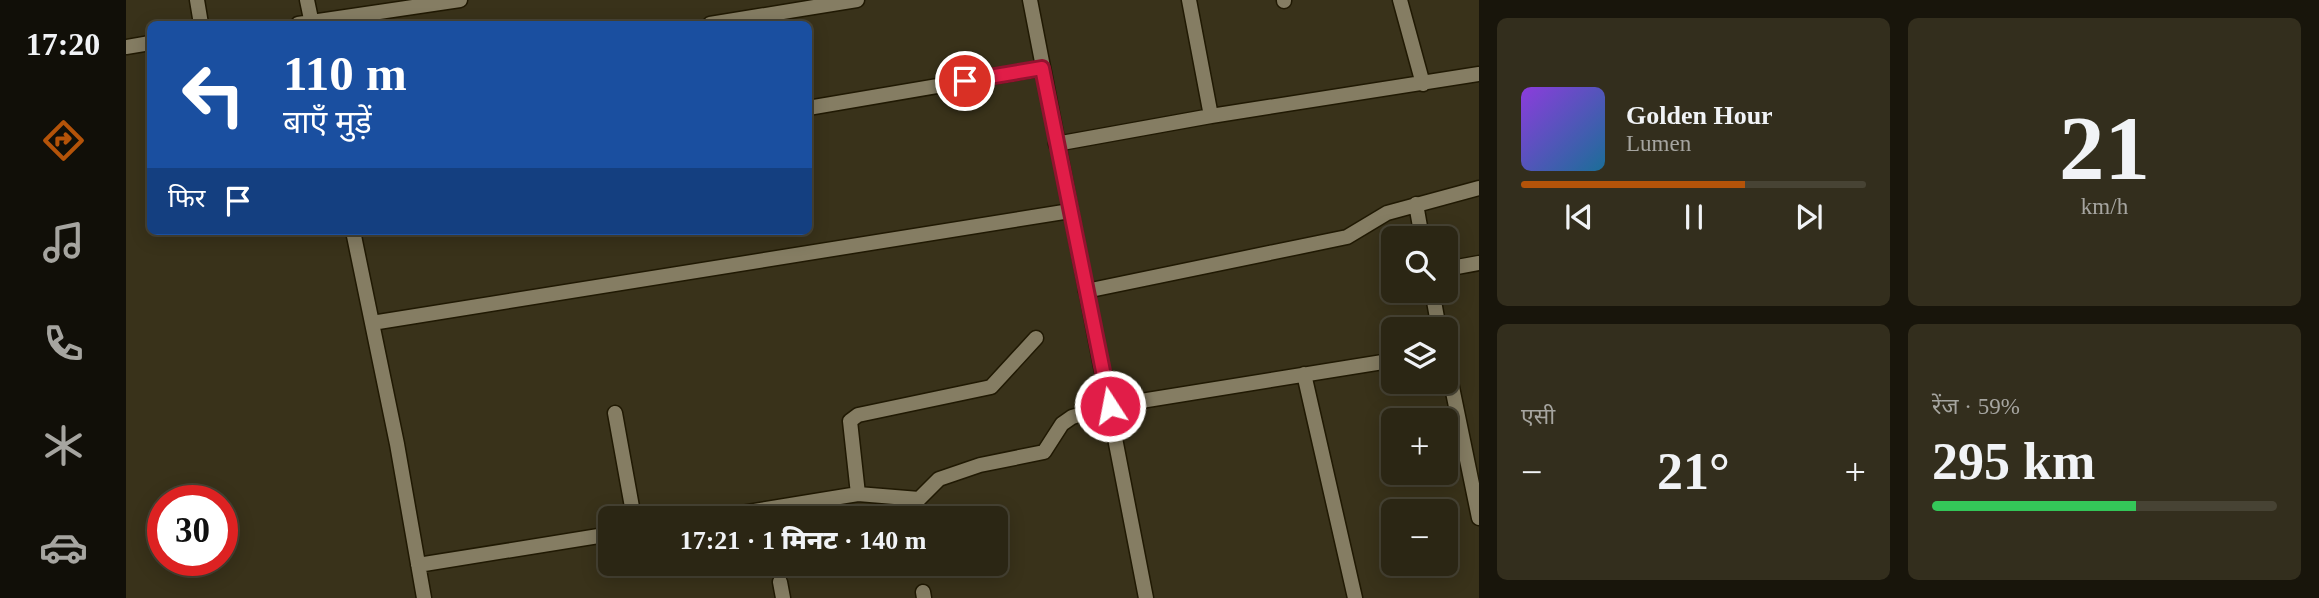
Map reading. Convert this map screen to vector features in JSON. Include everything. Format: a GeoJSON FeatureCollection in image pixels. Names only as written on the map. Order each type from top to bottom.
{"type":"FeatureCollection","features":[{"type":"Feature","properties":{"kind":"street"},"geometry":{"type":"LineString","coordinates":[[197,0],[200,21]]}},
{"type":"Feature","properties":{"kind":"street"},"geometry":{"type":"LineString","coordinates":[[307,0],[307,21]]}},
{"type":"Feature","properties":{"kind":"street"},"geometry":{"type":"LineString","coordinates":[[325,21],[460,0]]}},
{"type":"Feature","properties":{"kind":"street"},"geometry":{"type":"LineString","coordinates":[[728,21],[857,0]]}},
{"type":"Feature","properties":{"kind":"street"},"geometry":{"type":"LineString","coordinates":[[1030,0],[1146,598]]}},
{"type":"Feature","properties":{"kind":"street"},"geometry":{"type":"LineString","coordinates":[[1189,0],[1211,116]]}},
{"type":"Feature","properties":{"kind":"street"},"geometry":{"type":"LineString","coordinates":[[1401,0],[1423,85]]}},
{"type":"Feature","properties":{"kind":"street"},"geometry":{"type":"LineString","coordinates":[[126,47],[147,44]]}},
{"type":"Feature","properties":{"kind":"street"},"geometry":{"type":"LineString","coordinates":[[812,107],[1042,68]]}},
{"type":"Feature","properties":{"kind":"street"},"geometry":{"type":"LineString","coordinates":[[1056,144],[1211,116],[1423,85],[1479,74]]}},
{"type":"Feature","properties":{"kind":"street"},"geometry":{"type":"LineString","coordinates":[[1086,292],[1347,237],[1387,213],[1479,188]]}},
{"type":"Feature","properties":{"kind":"street"},"geometry":{"type":"LineString","coordinates":[[1416,204],[1420,226]]}},
{"type":"Feature","properties":{"kind":"street"},"geometry":{"type":"LineString","coordinates":[[372,323],[1070,211]]}},
{"type":"Feature","properties":{"kind":"street"},"geometry":{"type":"LineString","coordinates":[[354,235],[424,598]]}},
{"type":"Feature","properties":{"kind":"street"},"geometry":{"type":"LineString","coordinates":[[1458,267],[1479,263]]}},
{"type":"Feature","properties":{"kind":"street"},"geometry":{"type":"LineString","coordinates":[[858,494],[850,421],[858,415],[991,387],[1036,338]]}},
{"type":"Feature","properties":{"kind":"street"},"geometry":{"type":"LineString","coordinates":[[784,506],[858,494],[919,499],[939,479],[980,465],[1044,452],[1062,424],[1072,417],[1110,406],[1381,362]]}},
{"type":"Feature","properties":{"kind":"street"},"geometry":{"type":"LineString","coordinates":[[1304,374],[1354,598]]}},
{"type":"Feature","properties":{"kind":"street"},"geometry":{"type":"LineString","coordinates":[[1453,394],[1479,518]]}},
{"type":"Feature","properties":{"kind":"street"},"geometry":{"type":"LineString","coordinates":[[615,413],[632,506]]}},
{"type":"Feature","properties":{"kind":"street"},"geometry":{"type":"LineString","coordinates":[[418,565],[598,536]]}},
{"type":"Feature","properties":{"kind":"street"},"geometry":{"type":"LineString","coordinates":[[780,582],[783,598]]}},
{"type":"Feature","properties":{"kind":"route"},"geometry":{"type":"LineString","coordinates":[[965,81],[1042,68],[1110,406]]}}]}
